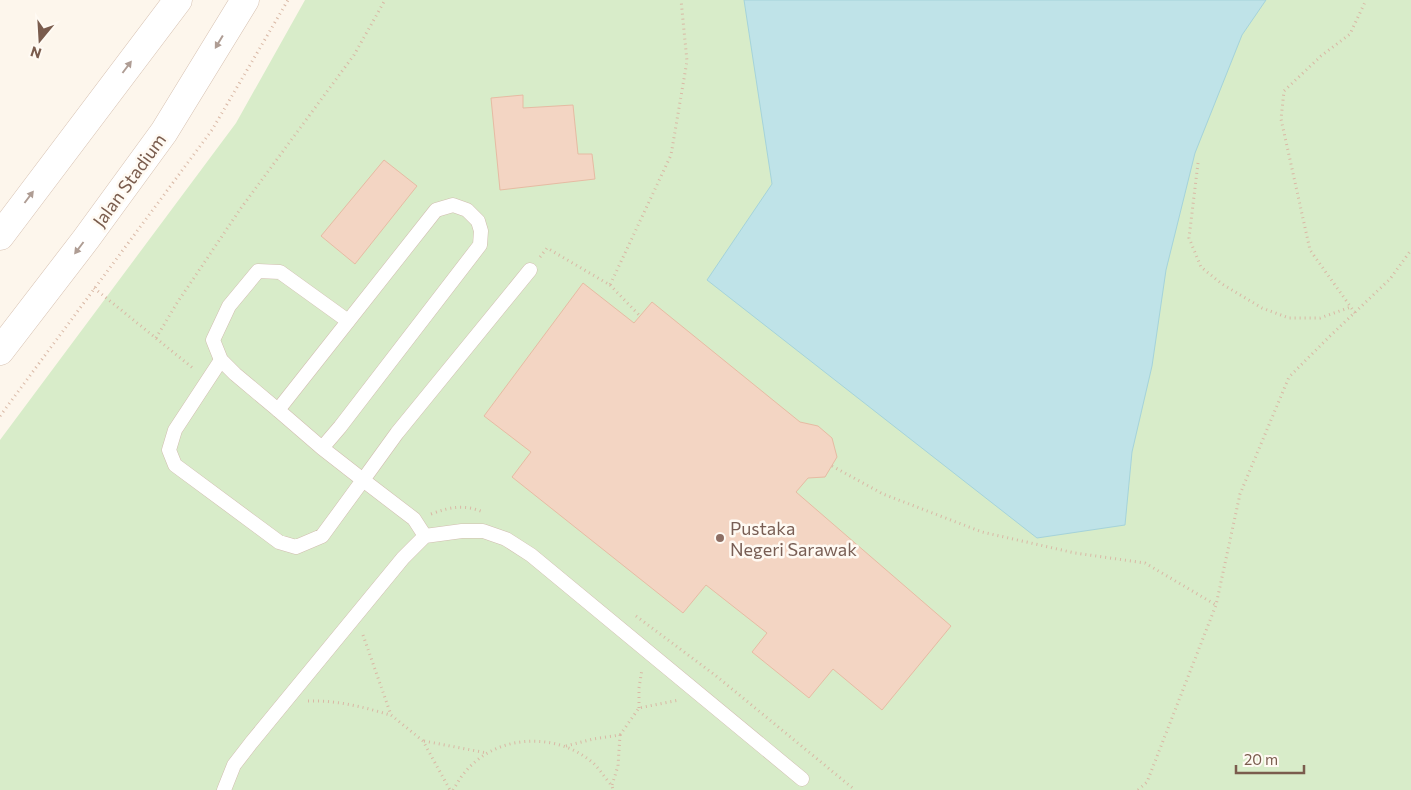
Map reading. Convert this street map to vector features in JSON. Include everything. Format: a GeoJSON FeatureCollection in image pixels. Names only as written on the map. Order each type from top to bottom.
{"type":"FeatureCollection","features":[{"type":"Feature","properties":{"kind":"main road"},"geometry":{"type":"LineString","coordinates":[[0,236],[178,0]]}},
{"type":"Feature","properties":{"kind":"main road","name":"Jalan Stadium"},"geometry":{"type":"LineString","coordinates":[[0,351],[86,239],[164,132],[244,0]]}},
{"type":"Feature","properties":{"kind":"lane"},"geometry":{"type":"LineString","coordinates":[[278,410],[436,210],[453,205],[467,210],[478,221],[481,231],[480,246],[322,448]]}},
{"type":"Feature","properties":{"kind":"lane"},"geometry":{"type":"LineString","coordinates":[[221,360],[174,430],[169,450],[175,465],[279,542],[296,547],[322,536],[398,433],[530,270]]}},
{"type":"Feature","properties":{"kind":"lane"},"geometry":{"type":"LineString","coordinates":[[348,321],[280,272],[258,271],[229,306],[213,340],[221,360],[235,374],[322,448],[414,519],[424,536]]}},
{"type":"Feature","properties":{"kind":"lane"},"geometry":{"type":"LineString","coordinates":[[224,790],[234,766],[403,558],[424,536],[462,531],[483,531],[506,539],[530,555],[802,779]]}},
{"type":"Feature","properties":{"kind":"path"},"geometry":{"type":"LineString","coordinates":[[0,416],[212,130],[288,0]]}},
{"type":"Feature","properties":{"kind":"path"},"geometry":{"type":"LineString","coordinates":[[156,338],[177,303],[241,208],[354,55],[385,0]]}},
{"type":"Feature","properties":{"kind":"path"},"geometry":{"type":"LineString","coordinates":[[610,285],[671,155],[687,61],[681,0]]}},
{"type":"Feature","properties":{"kind":"path"},"geometry":{"type":"LineString","coordinates":[[1355,313],[1310,250],[1281,119],[1284,91],[1321,56],[1350,34],[1366,0]]}},
{"type":"Feature","properties":{"kind":"path"},"geometry":{"type":"LineString","coordinates":[[1198,163],[1189,238],[1201,267],[1222,284],[1262,308],[1289,318],[1320,318],[1351,307]]}},
{"type":"Feature","properties":{"kind":"path"},"geometry":{"type":"LineString","coordinates":[[530,270],[548,248],[610,285],[640,316]]}},
{"type":"Feature","properties":{"kind":"path"},"geometry":{"type":"LineString","coordinates":[[1138,790],[1147,782],[1216,606],[1240,494],[1289,377],[1390,279],[1411,250]]}},
{"type":"Feature","properties":{"kind":"path"},"geometry":{"type":"LineString","coordinates":[[94,288],[208,380]]}},
{"type":"Feature","properties":{"kind":"path"},"geometry":{"type":"LineString","coordinates":[[832,466],[883,494],[982,532],[1075,552],[1145,563],[1216,606]]}},
{"type":"Feature","properties":{"kind":"path"},"geometry":{"type":"LineString","coordinates":[[361,609],[362,634],[391,715]]}},
{"type":"Feature","properties":{"kind":"path"},"geometry":{"type":"LineString","coordinates":[[612,788],[618,766],[620,735],[639,708],[639,688],[645,649]]}},
{"type":"Feature","properties":{"kind":"path"},"geometry":{"type":"LineString","coordinates":[[639,708],[700,695]]}},
{"type":"Feature","properties":{"kind":"path"},"geometry":{"type":"LineString","coordinates":[[284,703],[316,701],[360,706],[391,715],[423,741],[451,790],[466,770],[488,753],[512,743],[539,741],[565,746],[592,762],[612,788]]}},
{"type":"Feature","properties":{"kind":"path"},"geometry":{"type":"LineString","coordinates":[[565,746],[620,735]]}},
{"type":"Feature","properties":{"kind":"path"},"geometry":{"type":"LineString","coordinates":[[423,741],[488,753]]}},
{"type":"Feature","properties":{"kind":"green space"},"geometry":{"type":"Polygon","coordinates":[[[305,0],[1411,0],[1411,790],[0,790],[0,440],[236,123],[305,0]]]}},
{"type":"Feature","properties":{"kind":"water"},"geometry":{"type":"Polygon","coordinates":[[[744,0],[1266,0],[1242,35],[1195,153],[1166,270],[1152,366],[1132,452],[1125,525],[1037,538],[707,280],[772,184],[744,0]]]}},
{"type":"Feature","properties":{"kind":"building"},"geometry":{"type":"Polygon","coordinates":[[[523,95],[523,108],[573,105],[578,154],[592,154],[595,179],[500,190],[491,98],[523,95]]]}},
{"type":"Feature","properties":{"kind":"building"},"geometry":{"type":"Polygon","coordinates":[[[384,160],[417,186],[355,264],[321,236],[384,160]]]}},
{"type":"Feature","properties":{"kind":"building","name":"Pustaka Negeri Sarawak"},"geometry":{"type":"Polygon","coordinates":[[[583,283],[634,323],[652,302],[800,422],[818,426],[832,438],[837,457],[825,477],[808,478],[796,492],[951,626],[882,710],[833,669],[809,698],[752,652],[767,633],[706,585],[683,613],[512,477],[531,452],[484,416],[583,283]]]}},
{"type":"Feature","properties":{"kind":"place","name":"Pustaka Negeri Sarawak"},"geometry":{"type":"Point","coordinates":[720,538]}}]}
